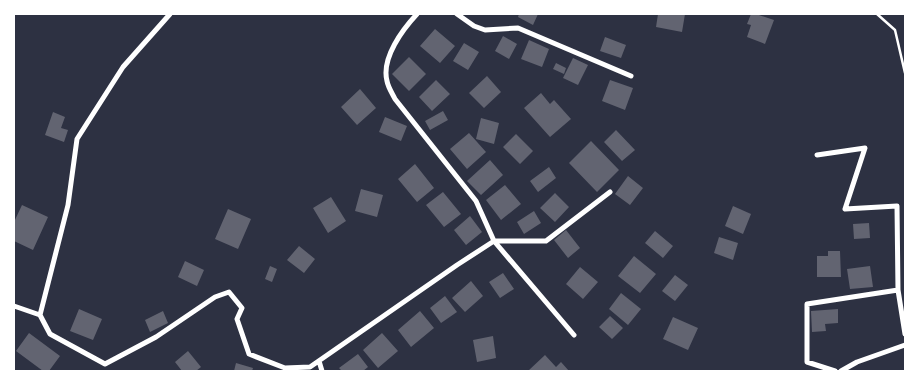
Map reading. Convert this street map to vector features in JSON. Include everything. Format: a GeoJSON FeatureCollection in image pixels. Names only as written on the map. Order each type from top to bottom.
{"type":"FeatureCollection","features":[{"type":"Feature","properties":{"kind":"street"},"geometry":{"type":"LineString","coordinates":[[170,14],[123,67],[77,139],[68,205],[40,315],[50,334],[105,364],[156,337],[215,297],[229,292],[242,308],[237,319],[249,354],[285,368],[309,369],[494,241],[546,241],[610,192]]}},
{"type":"Feature","properties":{"kind":"street"},"geometry":{"type":"LineString","coordinates":[[416,14],[393,45],[385,71],[387,82],[395,99],[476,201],[494,241],[574,335]]}},
{"type":"Feature","properties":{"kind":"street"},"geometry":{"type":"LineString","coordinates":[[457,14],[474,26],[485,30],[518,28],[632,76]]}},
{"type":"Feature","properties":{"kind":"street"},"geometry":{"type":"LineString","coordinates":[[817,155],[865,148],[845,208],[897,206],[898,290],[905,334]]}},
{"type":"Feature","properties":{"kind":"street"},"geometry":{"type":"LineString","coordinates":[[835,371],[806,362],[807,304],[898,290]]}},
{"type":"Feature","properties":{"kind":"street"},"geometry":{"type":"LineString","coordinates":[[14,306],[40,315]]}},
{"type":"Feature","properties":{"kind":"street"},"geometry":{"type":"LineString","coordinates":[[841,371],[858,362],[905,345]]}},
{"type":"Feature","properties":{"kind":"street"},"geometry":{"type":"LineString","coordinates":[[319,361],[322,371]]}},
{"type":"Feature","properties":{"kind":"path"},"geometry":{"type":"LineString","coordinates":[[877,14],[895,30],[905,73]]}},
{"type":"Feature","properties":{"kind":"building"},"geometry":{"type":"Polygon","coordinates":[[[519,14],[538,14],[533,25],[518,17],[519,14]]]}},
{"type":"Feature","properties":{"kind":"building"},"geometry":{"type":"Polygon","coordinates":[[[658,14],[685,14],[682,32],[656,27],[658,14]]]}},
{"type":"Feature","properties":{"kind":"building"},"geometry":{"type":"Polygon","coordinates":[[[751,14],[774,20],[765,44],[747,37],[751,25],[747,24],[751,14]]]}},
{"type":"Feature","properties":{"kind":"building"},"geometry":{"type":"Polygon","coordinates":[[[435,29],[455,46],[440,63],[420,46],[435,29]]]}},
{"type":"Feature","properties":{"kind":"building"},"geometry":{"type":"Polygon","coordinates":[[[503,36],[517,44],[509,59],[495,51],[503,36]]]}},
{"type":"Feature","properties":{"kind":"building"},"geometry":{"type":"Polygon","coordinates":[[[605,37],[626,45],[621,58],[600,51],[605,37]]]}},
{"type":"Feature","properties":{"kind":"building"},"geometry":{"type":"Polygon","coordinates":[[[529,40],[549,49],[542,67],[521,59],[529,40]]]}},
{"type":"Feature","properties":{"kind":"building"},"geometry":{"type":"Polygon","coordinates":[[[464,43],[479,52],[468,70],[453,61],[464,43]]]}},
{"type":"Feature","properties":{"kind":"building"},"geometry":{"type":"Polygon","coordinates":[[[409,57],[426,74],[409,91],[392,74],[409,57]]]}},
{"type":"Feature","properties":{"kind":"building"},"geometry":{"type":"Polygon","coordinates":[[[573,58],[588,65],[578,85],[563,78],[573,58]]]}},
{"type":"Feature","properties":{"kind":"building"},"geometry":{"type":"Polygon","coordinates":[[[556,63],[566,68],[564,74],[553,69],[556,63]]]}},
{"type":"Feature","properties":{"kind":"building"},"geometry":{"type":"Polygon","coordinates":[[[487,76],[501,92],[484,108],[469,93],[487,76]]]}},
{"type":"Feature","properties":{"kind":"building"},"geometry":{"type":"Polygon","coordinates":[[[436,80],[450,94],[432,111],[419,97],[436,80]]]}},
{"type":"Feature","properties":{"kind":"building"},"geometry":{"type":"Polygon","coordinates":[[[610,80],[633,88],[625,110],[602,101],[610,80]]]}},
{"type":"Feature","properties":{"kind":"building"},"geometry":{"type":"Polygon","coordinates":[[[360,89],[376,108],[357,125],[341,107],[360,89]]]}},
{"type":"Feature","properties":{"kind":"building"},"geometry":{"type":"Polygon","coordinates":[[[541,93],[550,104],[554,100],[571,119],[550,137],[524,108],[541,93]]]}},
{"type":"Feature","properties":{"kind":"building"},"geometry":{"type":"Polygon","coordinates":[[[443,111],[448,120],[430,130],[425,121],[443,111]]]}},
{"type":"Feature","properties":{"kind":"building"},"geometry":{"type":"Polygon","coordinates":[[[53,112],[65,117],[61,128],[68,130],[64,142],[45,135],[53,112]]]}},
{"type":"Feature","properties":{"kind":"building"},"geometry":{"type":"Polygon","coordinates":[[[385,117],[407,126],[401,141],[379,132],[385,117]]]}},
{"type":"Feature","properties":{"kind":"building"},"geometry":{"type":"Polygon","coordinates":[[[481,118],[499,123],[494,144],[476,139],[481,118]]]}},
{"type":"Feature","properties":{"kind":"building"},"geometry":{"type":"Polygon","coordinates":[[[616,130],[635,150],[622,161],[604,142],[616,130]]]}},
{"type":"Feature","properties":{"kind":"building"},"geometry":{"type":"Polygon","coordinates":[[[469,133],[486,152],[467,169],[450,149],[469,133]]]}},
{"type":"Feature","properties":{"kind":"building"},"geometry":{"type":"Polygon","coordinates":[[[516,134],[533,151],[520,164],[503,147],[516,134]]]}},
{"type":"Feature","properties":{"kind":"building"},"geometry":{"type":"Polygon","coordinates":[[[591,141],[619,170],[597,192],[569,163],[591,141]]]}},
{"type":"Feature","properties":{"kind":"building"},"geometry":{"type":"Polygon","coordinates":[[[490,160],[503,175],[481,195],[467,181],[490,160]]]}},
{"type":"Feature","properties":{"kind":"building"},"geometry":{"type":"Polygon","coordinates":[[[415,164],[434,188],[417,202],[398,179],[415,164]]]}},
{"type":"Feature","properties":{"kind":"building"},"geometry":{"type":"Polygon","coordinates":[[[549,167],[556,178],[538,192],[530,181],[549,167]]]}},
{"type":"Feature","properties":{"kind":"building"},"geometry":{"type":"Polygon","coordinates":[[[628,176],[643,188],[630,205],[615,194],[628,176]]]}},
{"type":"Feature","properties":{"kind":"building"},"geometry":{"type":"Polygon","coordinates":[[[505,185],[521,204],[501,220],[486,200],[505,185]]]}},
{"type":"Feature","properties":{"kind":"building"},"geometry":{"type":"Polygon","coordinates":[[[361,189],[383,195],[377,217],[355,211],[361,189]]]}},
{"type":"Feature","properties":{"kind":"building"},"geometry":{"type":"Polygon","coordinates":[[[443,192],[461,214],[444,227],[426,205],[443,192]]]}},
{"type":"Feature","properties":{"kind":"building"},"geometry":{"type":"Polygon","coordinates":[[[555,193],[569,207],[555,222],[540,208],[555,193]]]}},
{"type":"Feature","properties":{"kind":"building"},"geometry":{"type":"Polygon","coordinates":[[[331,197],[346,221],[328,233],[313,208],[331,197]]]}},
{"type":"Feature","properties":{"kind":"building"},"geometry":{"type":"Polygon","coordinates":[[[22,205],[48,217],[33,250],[14,241],[14,222],[22,205]]]}},
{"type":"Feature","properties":{"kind":"building"},"geometry":{"type":"Polygon","coordinates":[[[733,206],[751,214],[743,234],[725,226],[733,206]]]}},
{"type":"Feature","properties":{"kind":"building"},"geometry":{"type":"Polygon","coordinates":[[[228,209],[251,219],[238,249],[215,239],[228,209]]]}},
{"type":"Feature","properties":{"kind":"building"},"geometry":{"type":"Polygon","coordinates":[[[534,211],[541,223],[524,234],[517,222],[534,211]]]}},
{"type":"Feature","properties":{"kind":"building"},"geometry":{"type":"Polygon","coordinates":[[[470,216],[482,232],[466,245],[454,230],[470,216]]]}},
{"type":"Feature","properties":{"kind":"building"},"geometry":{"type":"Polygon","coordinates":[[[869,223],[870,238],[854,239],[853,224],[869,223]]]}},
{"type":"Feature","properties":{"kind":"building"},"geometry":{"type":"Polygon","coordinates":[[[566,230],[580,248],[568,258],[554,240],[566,230]]]}},
{"type":"Feature","properties":{"kind":"building"},"geometry":{"type":"Polygon","coordinates":[[[655,231],[673,246],[663,258],[645,243],[655,231]]]}},
{"type":"Feature","properties":{"kind":"building"},"geometry":{"type":"Polygon","coordinates":[[[719,237],[738,243],[733,260],[714,253],[719,237]]]}},
{"type":"Feature","properties":{"kind":"building"},"geometry":{"type":"Polygon","coordinates":[[[299,246],[315,259],[304,273],[287,260],[299,246]]]}},
{"type":"Feature","properties":{"kind":"building"},"geometry":{"type":"Polygon","coordinates":[[[828,251],[840,251],[841,277],[817,277],[817,256],[828,256],[828,251]]]}},
{"type":"Feature","properties":{"kind":"building"},"geometry":{"type":"Polygon","coordinates":[[[634,256],[656,274],[640,293],[618,276],[634,256]]]}},
{"type":"Feature","properties":{"kind":"building"},"geometry":{"type":"Polygon","coordinates":[[[185,261],[204,270],[197,286],[178,277],[185,261]]]}},
{"type":"Feature","properties":{"kind":"building"},"geometry":{"type":"Polygon","coordinates":[[[270,266],[277,269],[272,282],[265,279],[270,266]]]}},
{"type":"Feature","properties":{"kind":"building"},"geometry":{"type":"Polygon","coordinates":[[[870,266],[873,287],[850,289],[847,269],[870,266]]]}},
{"type":"Feature","properties":{"kind":"building"},"geometry":{"type":"Polygon","coordinates":[[[580,267],[598,282],[583,299],[566,284],[580,267]]]}},
{"type":"Feature","properties":{"kind":"building"},"geometry":{"type":"Polygon","coordinates":[[[503,273],[514,289],[500,298],[489,282],[503,273]]]}},
{"type":"Feature","properties":{"kind":"building"},"geometry":{"type":"Polygon","coordinates":[[[675,275],[688,285],[675,301],[662,291],[675,275]]]}},
{"type":"Feature","properties":{"kind":"building"},"geometry":{"type":"Polygon","coordinates":[[[471,281],[483,296],[465,312],[452,298],[471,281]]]}},
{"type":"Feature","properties":{"kind":"building"},"geometry":{"type":"Polygon","coordinates":[[[621,293],[641,309],[628,325],[609,309],[621,293]]]}},
{"type":"Feature","properties":{"kind":"building"},"geometry":{"type":"Polygon","coordinates":[[[445,296],[457,312],[441,323],[430,308],[445,296]]]}},
{"type":"Feature","properties":{"kind":"building"},"geometry":{"type":"Polygon","coordinates":[[[79,309],[102,319],[93,340],[70,331],[79,309]]]}},
{"type":"Feature","properties":{"kind":"building"},"geometry":{"type":"Polygon","coordinates":[[[838,309],[838,323],[825,324],[826,331],[812,332],[811,311],[838,309]]]}},
{"type":"Feature","properties":{"kind":"building"},"geometry":{"type":"Polygon","coordinates":[[[163,311],[168,323],[150,332],[145,320],[163,311]]]}},
{"type":"Feature","properties":{"kind":"building"},"geometry":{"type":"Polygon","coordinates":[[[420,311],[434,328],[411,347],[398,330],[420,311]]]}},
{"type":"Feature","properties":{"kind":"building"},"geometry":{"type":"Polygon","coordinates":[[[610,316],[623,328],[612,339],[599,327],[610,316]]]}},
{"type":"Feature","properties":{"kind":"building"},"geometry":{"type":"Polygon","coordinates":[[[673,317],[698,328],[688,350],[663,339],[673,317]]]}},
{"type":"Feature","properties":{"kind":"building"},"geometry":{"type":"Polygon","coordinates":[[[29,333],[60,356],[49,371],[43,371],[16,351],[29,333]]]}},
{"type":"Feature","properties":{"kind":"building"},"geometry":{"type":"Polygon","coordinates":[[[382,333],[398,351],[378,368],[363,350],[382,333]]]}},
{"type":"Feature","properties":{"kind":"building"},"geometry":{"type":"Polygon","coordinates":[[[493,336],[496,358],[477,362],[473,340],[493,336]]]}},
{"type":"Feature","properties":{"kind":"building"},"geometry":{"type":"Polygon","coordinates":[[[188,351],[201,367],[196,371],[182,371],[175,362],[188,351]]]}},
{"type":"Feature","properties":{"kind":"building"},"geometry":{"type":"Polygon","coordinates":[[[358,354],[368,367],[363,371],[342,371],[339,368],[358,354]]]}},
{"type":"Feature","properties":{"kind":"building"},"geometry":{"type":"Polygon","coordinates":[[[545,355],[556,367],[561,362],[569,371],[528,371],[545,355]]]}},
{"type":"Feature","properties":{"kind":"building"},"geometry":{"type":"Polygon","coordinates":[[[236,363],[253,368],[252,371],[234,371],[236,363]]]}}]}
